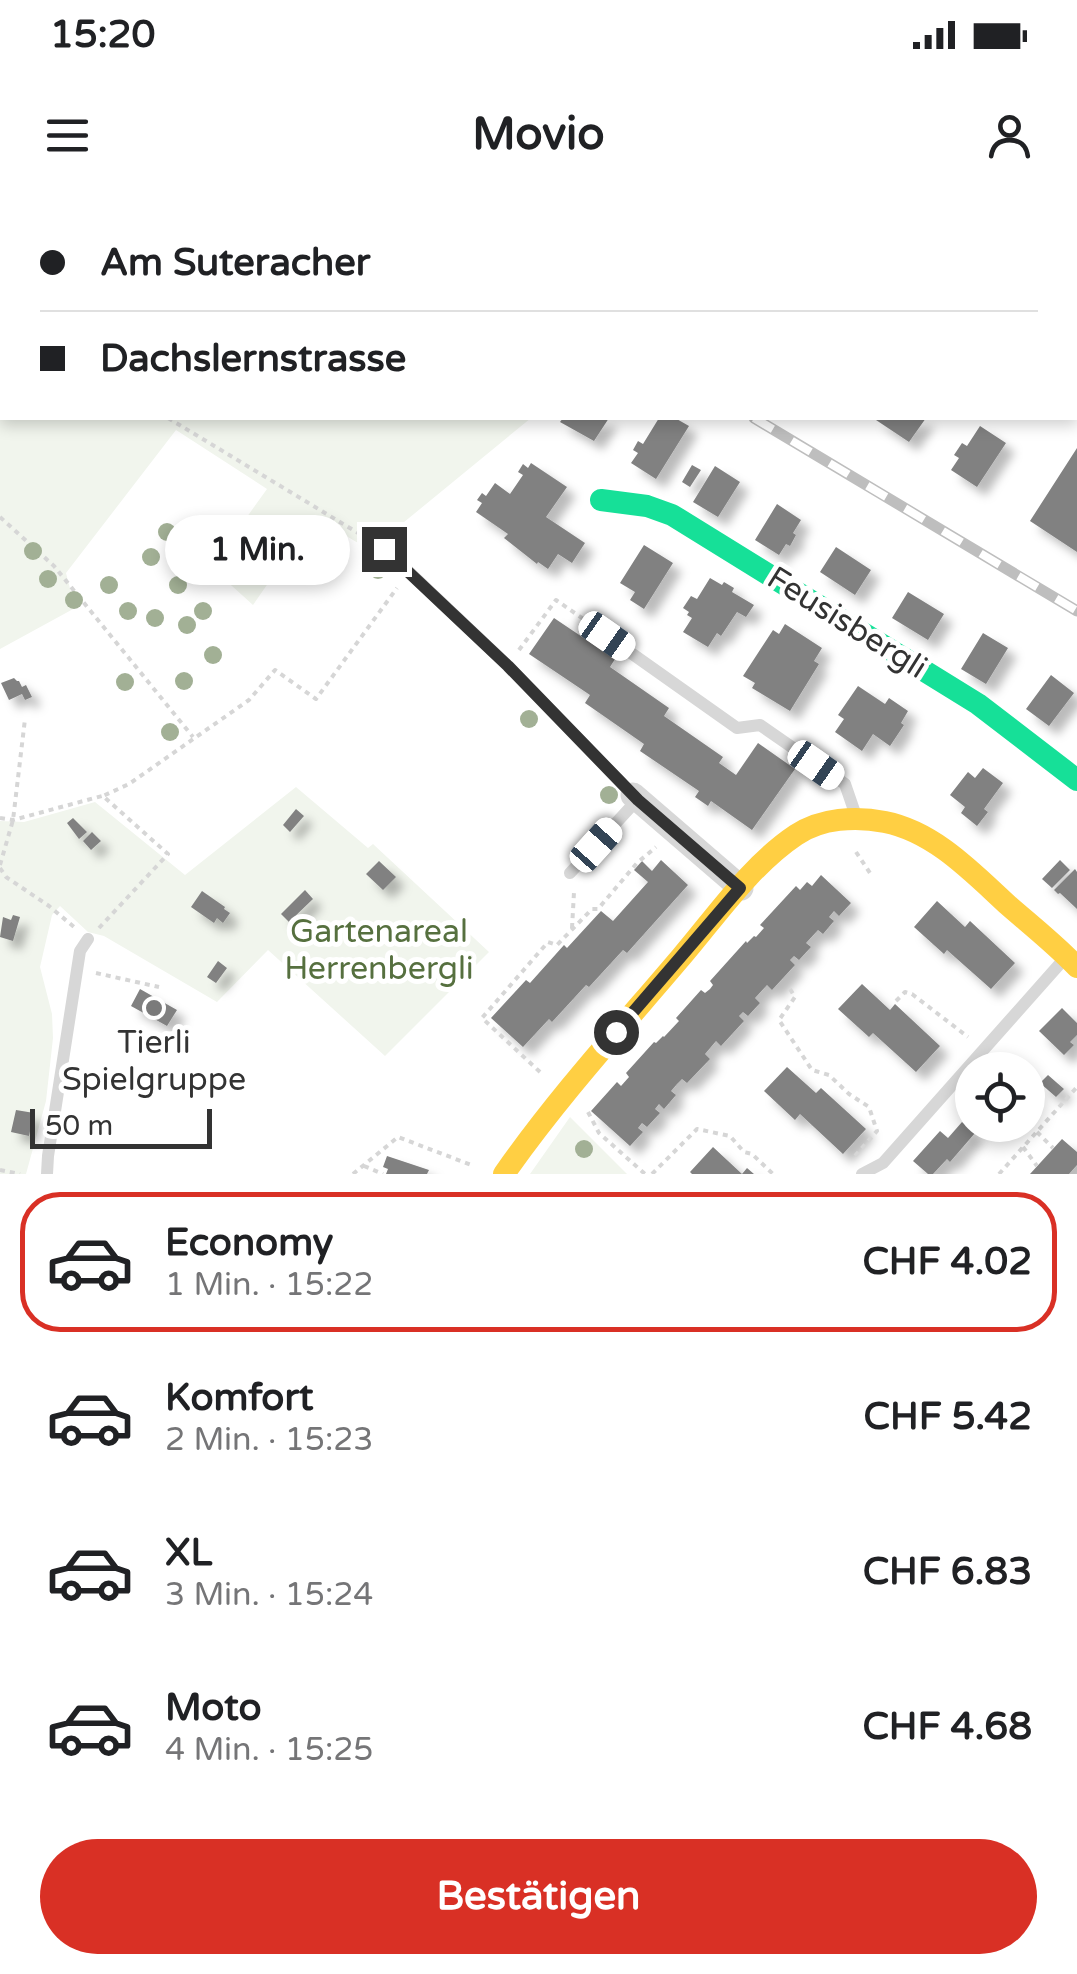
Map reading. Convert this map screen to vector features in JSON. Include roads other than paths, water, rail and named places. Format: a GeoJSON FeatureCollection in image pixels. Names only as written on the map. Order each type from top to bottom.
{"type":"FeatureCollection","features":[{"type":"Feature","properties":{"kind":"street","name":"Feusisbergli"},"geometry":{"type":"LineString","coordinates":[[601,500],[647,506],[672,514],[978,704],[1077,780]]}},
{"type":"Feature","properties":{"kind":"street"},"geometry":{"type":"LineString","coordinates":[[636,797],[740,888]]}},
{"type":"Feature","properties":{"kind":"street"},"geometry":{"type":"LineString","coordinates":[[494,1172],[524,1144],[740,888],[798,834],[831,822],[889,822],[931,842],[957,860],[1073,960]]}},
{"type":"Feature","properties":{"kind":"lane"},"geometry":{"type":"LineString","coordinates":[[384,549],[508,666],[636,797],[573,870]]}},
{"type":"Feature","properties":{"kind":"lane"},"geometry":{"type":"LineString","coordinates":[[607,636],[737,728],[760,725],[844,784],[856,819]]}},
{"type":"Feature","properties":{"kind":"lane"},"geometry":{"type":"LineString","coordinates":[[47,1174],[77,968],[80,951],[88,939]]}},
{"type":"Feature","properties":{"kind":"lane"},"geometry":{"type":"LineString","coordinates":[[860,1168],[883,1163],[982,1050],[1073,960]]}},
{"type":"Feature","properties":{"kind":"railway"},"geometry":{"type":"LineString","coordinates":[[757,420],[1077,611]]}},
{"type":"Feature","properties":{"kind":"place","name":"Tierli Spielgruppe"},"geometry":{"type":"Point","coordinates":[154,1008]}},
{"type":"Feature","properties":{"kind":"park label","name":"Gartenareal Herrenbergli"},"geometry":{"type":"Point","coordinates":[379,950]}}]}
